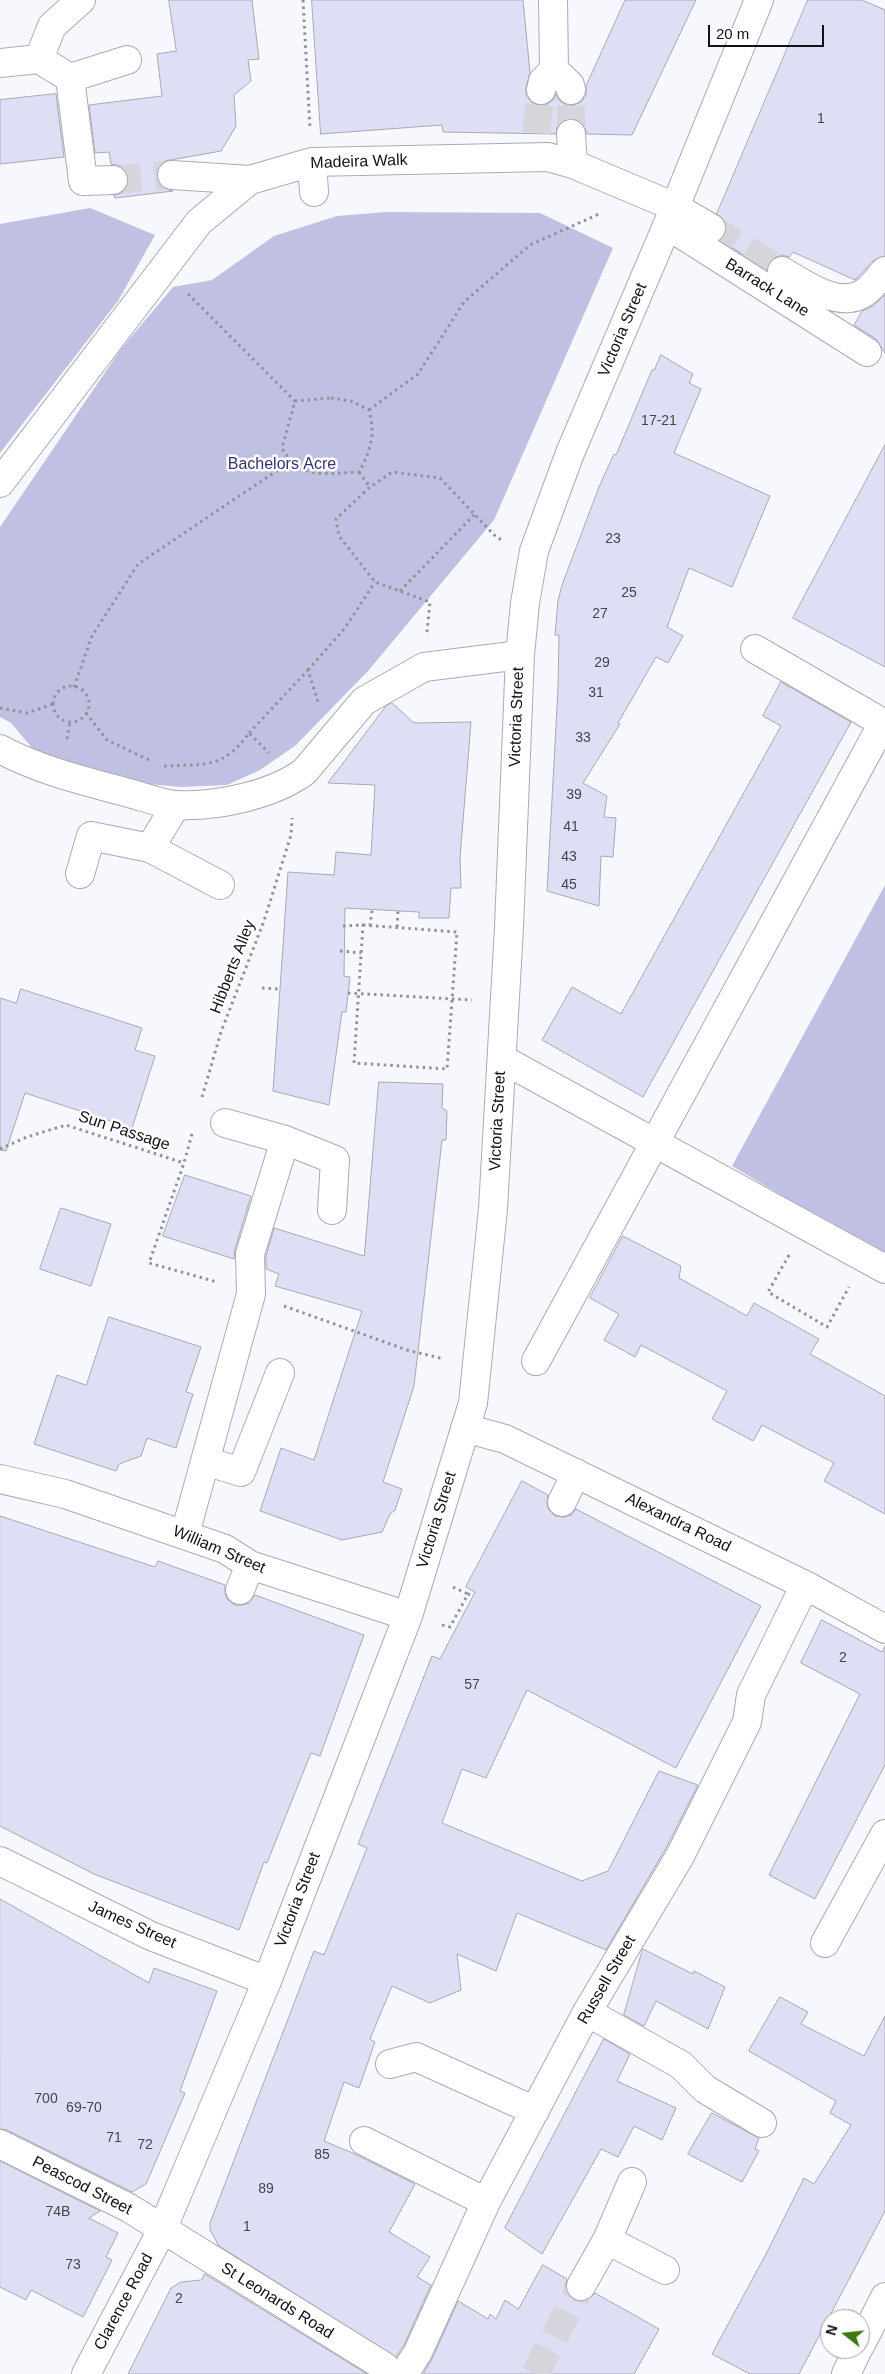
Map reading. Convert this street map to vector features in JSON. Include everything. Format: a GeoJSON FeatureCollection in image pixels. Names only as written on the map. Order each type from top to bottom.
{"type":"FeatureCollection","features":[{"type":"Feature","properties":{"kind":"street"},"geometry":{"type":"LineString","coordinates":[[39,59],[52,26],[81,0]]}},
{"type":"Feature","properties":{"kind":"street"},"geometry":{"type":"LineString","coordinates":[[553,0],[555,84]]}},
{"type":"Feature","properties":{"kind":"street","name":"Victoria Street"},"geometry":{"type":"LineString","coordinates":[[162,2230],[267,1981],[408,1616],[473,1403],[493,1209],[505,1002],[520,655],[525,603],[534,551],[570,453],[671,216],[759,0]]}},
{"type":"Feature","properties":{"kind":"street"},"geometry":{"type":"LineString","coordinates":[[0,60],[39,59],[70,78],[127,60]]}},
{"type":"Feature","properties":{"kind":"street"},"geometry":{"type":"LineString","coordinates":[[70,78],[83,181],[112,180]]}},
{"type":"Feature","properties":{"kind":"street"},"geometry":{"type":"LineString","coordinates":[[571,134],[573,164]]}},
{"type":"Feature","properties":{"kind":"street","name":"Madeira Walk"},"geometry":{"type":"LineString","coordinates":[[0,483],[199,222],[250,180],[312,162],[536,146],[548,157],[573,164],[642,194],[671,216]]}},
{"type":"Feature","properties":{"kind":"street"},"geometry":{"type":"LineString","coordinates":[[312,162],[314,192]]}},
{"type":"Feature","properties":{"kind":"street"},"geometry":{"type":"LineString","coordinates":[[172,175],[250,180]]}},
{"type":"Feature","properties":{"kind":"street"},"geometry":{"type":"LineString","coordinates":[[671,216],[711,228]]}},
{"type":"Feature","properties":{"kind":"street","name":"Barrack Lane"},"geometry":{"type":"LineString","coordinates":[[671,216],[867,352]]}},
{"type":"Feature","properties":{"kind":"street"},"geometry":{"type":"LineString","coordinates":[[782,271],[812,289],[832,297],[848,297],[860,296],[885,271]]}},
{"type":"Feature","properties":{"kind":"street"},"geometry":{"type":"LineString","coordinates":[[536,1361],[884,721],[756,649]]}},
{"type":"Feature","properties":{"kind":"street"},"geometry":{"type":"LineString","coordinates":[[0,748],[24,762],[57,773],[176,805],[239,800],[295,778],[304,772],[364,701],[424,667],[520,655]]}},
{"type":"Feature","properties":{"kind":"street"},"geometry":{"type":"LineString","coordinates":[[150,848],[176,805]]}},
{"type":"Feature","properties":{"kind":"street"},"geometry":{"type":"LineString","coordinates":[[80,874],[91,836],[150,848],[220,885]]}},
{"type":"Feature","properties":{"kind":"street"},"geometry":{"type":"LineString","coordinates":[[502,1059],[875,1264]]}},
{"type":"Feature","properties":{"kind":"street"},"geometry":{"type":"LineString","coordinates":[[224,1123],[285,1140],[335,1160],[332,1210]]}},
{"type":"Feature","properties":{"kind":"street"},"geometry":{"type":"LineString","coordinates":[[185,1534],[251,1294],[250,1254],[285,1140]]}},
{"type":"Feature","properties":{"kind":"street"},"geometry":{"type":"LineString","coordinates":[[205,1461],[241,1472],[280,1373]]}},
{"type":"Feature","properties":{"kind":"street","name":"Alexandra Road"},"geometry":{"type":"LineString","coordinates":[[466,1428],[505,1439],[576,1473],[806,1585],[885,1629]]}},
{"type":"Feature","properties":{"kind":"street"},"geometry":{"type":"LineString","coordinates":[[562,1502],[576,1473]]}},
{"type":"Feature","properties":{"kind":"street","name":"William Street"},"geometry":{"type":"LineString","coordinates":[[0,1479],[65,1494],[185,1534],[225,1549],[250,1565],[408,1616]]}},
{"type":"Feature","properties":{"kind":"street"},"geometry":{"type":"LineString","coordinates":[[240,1590],[250,1565]]}},
{"type":"Feature","properties":{"kind":"street","name":"Russell Street"},"geometry":{"type":"LineString","coordinates":[[404,2374],[418,2352],[486,2202],[588,2012],[680,1856],[747,1722],[751,1695],[806,1585]]}},
{"type":"Feature","properties":{"kind":"street"},"geometry":{"type":"LineString","coordinates":[[825,1943],[885,1834]]}},
{"type":"Feature","properties":{"kind":"street","name":"James Street"},"geometry":{"type":"LineString","coordinates":[[0,1861],[152,1936],[267,1981]]}},
{"type":"Feature","properties":{"kind":"street"},"geometry":{"type":"LineString","coordinates":[[588,2012],[681,2065],[705,2089],[762,2123]]}},
{"type":"Feature","properties":{"kind":"street"},"geometry":{"type":"LineString","coordinates":[[390,2064],[416,2058],[535,2111]]}},
{"type":"Feature","properties":{"kind":"street"},"geometry":{"type":"LineString","coordinates":[[364,2142],[486,2202]]}},
{"type":"Feature","properties":{"kind":"street","name":"Peascod Street"},"geometry":{"type":"LineString","coordinates":[[0,2144],[129,2208],[162,2230]]}},
{"type":"Feature","properties":{"kind":"street"},"geometry":{"type":"LineString","coordinates":[[582,2286],[608,2240],[632,2182]]}},
{"type":"Feature","properties":{"kind":"street","name":"Clarence Road"},"geometry":{"type":"LineString","coordinates":[[86,2374],[162,2230]]}},
{"type":"Feature","properties":{"kind":"street","name":"St Leonards Road"},"geometry":{"type":"LineString","coordinates":[[162,2230],[385,2367],[390,2374]]}},
{"type":"Feature","properties":{"kind":"street"},"geometry":{"type":"LineString","coordinates":[[608,2240],[665,2270]]}},
{"type":"Feature","properties":{"kind":"street"},"geometry":{"type":"LineString","coordinates":[[870,2326],[885,2297]]}},
{"type":"Feature","properties":{"kind":"street"},"geometry":{"type":"LineString","coordinates":[[846,2374],[854,2359]]}},
{"type":"Feature","properties":{"kind":"path"},"geometry":{"type":"LineString","coordinates":[[303,0],[312,162]]}},
{"type":"Feature","properties":{"kind":"path"},"geometry":{"type":"LineString","coordinates":[[370,410],[418,374],[464,302],[530,246],[642,194]]}},
{"type":"Feature","properties":{"kind":"path"},"geometry":{"type":"LineString","coordinates":[[163,269],[296,401],[331,398],[351,401],[370,410],[374,424],[369,455],[358,472]]}},
{"type":"Feature","properties":{"kind":"path"},"geometry":{"type":"LineString","coordinates":[[296,401],[282,448],[290,462],[313,474],[358,472]]}},
{"type":"Feature","properties":{"kind":"path"},"geometry":{"type":"LineString","coordinates":[[74,687],[92,636],[138,564],[290,462]]}},
{"type":"Feature","properties":{"kind":"path"},"geometry":{"type":"LineString","coordinates":[[358,472],[370,487]]}},
{"type":"Feature","properties":{"kind":"path"},"geometry":{"type":"LineString","coordinates":[[430,602],[375,582],[339,536],[336,519],[370,487],[392,472],[440,478],[497,538]]}},
{"type":"Feature","properties":{"kind":"path"},"geometry":{"type":"LineString","coordinates":[[400,591],[475,514]]}},
{"type":"Feature","properties":{"kind":"path"},"geometry":{"type":"LineString","coordinates":[[161,766],[214,764],[236,750],[249,733],[345,628],[375,582]]}},
{"type":"Feature","properties":{"kind":"path"},"geometry":{"type":"LineString","coordinates":[[308,670],[330,740]]}},
{"type":"Feature","properties":{"kind":"path"},"geometry":{"type":"LineString","coordinates":[[74,687],[83,692],[87,697],[86,713],[80,720],[70,722],[60,718],[53,704],[54,698],[62,689],[74,687]]}},
{"type":"Feature","properties":{"kind":"path"},"geometry":{"type":"LineString","coordinates":[[0,708],[28,713],[53,704]]}},
{"type":"Feature","properties":{"kind":"path"},"geometry":{"type":"LineString","coordinates":[[86,713],[107,740],[152,762]]}},
{"type":"Feature","properties":{"kind":"path"},"geometry":{"type":"LineString","coordinates":[[70,722],[70,729]]}},
{"type":"Feature","properties":{"kind":"path"},"geometry":{"type":"LineString","coordinates":[[249,733],[295,778]]}},
{"type":"Feature","properties":{"kind":"path","name":"Hibberts Alley"},"geometry":{"type":"LineString","coordinates":[[202,1099],[222,1032],[264,921],[291,835],[295,778]]}},
{"type":"Feature","properties":{"kind":"path"},"geometry":{"type":"LineString","coordinates":[[370,926],[372,910]]}},
{"type":"Feature","properties":{"kind":"path"},"geometry":{"type":"LineString","coordinates":[[397,927],[398,911]]}},
{"type":"Feature","properties":{"kind":"path"},"geometry":{"type":"LineString","coordinates":[[343,926],[363,925],[457,932],[447,1069],[354,1063],[363,925]]}},
{"type":"Feature","properties":{"kind":"path"},"geometry":{"type":"LineString","coordinates":[[340,952],[361,953]]}},
{"type":"Feature","properties":{"kind":"path"},"geometry":{"type":"LineString","coordinates":[[262,988],[279,989]]}},
{"type":"Feature","properties":{"kind":"path"},"geometry":{"type":"LineString","coordinates":[[348,993],[505,1002]]}},
{"type":"Feature","properties":{"kind":"path","name":"Sun Passage"},"geometry":{"type":"LineString","coordinates":[[0,1149],[27,1137],[66,1125],[184,1164],[194,1128]]}},
{"type":"Feature","properties":{"kind":"path"},"geometry":{"type":"LineString","coordinates":[[806,1225],[768,1292],[827,1327],[875,1264]]}},
{"type":"Feature","properties":{"kind":"green space"},"geometry":{"type":"Polygon","coordinates":[[[90,208],[155,235],[118,301],[0,453],[0,224],[90,208]]]}},
{"type":"Feature","properties":{"kind":"green space","name":"Bachelors Acre"},"geometry":{"type":"Polygon","coordinates":[[[387,212],[540,213],[613,248],[494,520],[368,671],[296,745],[260,770],[227,785],[180,787],[147,784],[74,766],[33,749],[11,723],[0,717],[0,527],[121,349],[173,287],[212,280],[274,236],[337,216],[387,212]]]}},
{"type":"Feature","properties":{"kind":"green space"},"geometry":{"type":"Polygon","coordinates":[[[885,885],[885,1257],[732,1166],[885,885]]]}},
{"type":"Feature","properties":{"kind":"building"},"geometry":{"type":"Polygon","coordinates":[[[169,0],[252,0],[259,59],[248,60],[251,81],[234,95],[236,126],[221,151],[165,161],[159,167],[156,174],[158,181],[164,188],[173,191],[115,198],[114,195],[122,193],[126,188],[129,179],[126,171],[121,166],[111,164],[109,152],[95,153],[89,105],[162,96],[157,54],[176,51],[169,0]]]}},
{"type":"Feature","properties":{"kind":"building"},"geometry":{"type":"Polygon","coordinates":[[[312,0],[523,0],[530,73],[526,95],[531,102],[538,105],[546,105],[553,100],[556,94],[559,100],[566,105],[574,105],[581,102],[586,95],[586,86],[625,0],[696,0],[632,135],[587,134],[584,125],[570,118],[562,121],[557,127],[556,134],[443,132],[442,125],[321,134],[312,0]]]}},
{"type":"Feature","properties":{"kind":"building"},"geometry":{"type":"Polygon","coordinates":[[[808,0],[862,0],[885,10],[885,256],[874,260],[855,280],[793,252],[789,257],[782,255],[774,258],[769,262],[767,270],[720,240],[725,235],[727,228],[724,220],[717,214],[808,0]]]}},
{"type":"Feature","properties":{"kind":"building"},"geometry":{"type":"Polygon","coordinates":[[[56,94],[64,157],[0,164],[0,100],[56,94]]]}},
{"type":"Feature","properties":{"kind":"building"},"geometry":{"type":"Polygon","coordinates":[[[885,295],[885,353],[876,339],[854,325],[862,311],[873,306],[885,295]]]}},
{"type":"Feature","properties":{"kind":"building"},"geometry":{"type":"Polygon","coordinates":[[[661,355],[693,374],[689,383],[701,389],[674,453],[770,496],[732,587],[689,568],[667,627],[683,636],[668,663],[656,657],[618,723],[620,724],[583,783],[607,796],[604,817],[616,818],[613,857],[601,856],[599,906],[547,891],[558,689],[559,635],[555,635],[558,601],[562,585],[599,487],[614,454],[616,455],[652,370],[654,370],[661,355]]]}},
{"type":"Feature","properties":{"kind":"building"},"geometry":{"type":"Polygon","coordinates":[[[885,445],[885,667],[793,618],[885,445]]]}},
{"type":"Feature","properties":{"kind":"building"},"geometry":{"type":"Polygon","coordinates":[[[781,682],[851,722],[643,1097],[542,1040],[572,987],[621,1014],[781,726],[763,716],[781,682]]]}},
{"type":"Feature","properties":{"kind":"building"},"geometry":{"type":"Polygon","coordinates":[[[392,703],[414,723],[471,722],[460,858],[461,888],[451,888],[449,918],[419,918],[419,912],[345,908],[344,976],[350,977],[346,1012],[342,1012],[329,1105],[273,1091],[288,872],[334,875],[336,852],[371,855],[375,785],[328,783],[386,706],[392,703]]]}},
{"type":"Feature","properties":{"kind":"building"},"geometry":{"type":"Polygon","coordinates":[[[21,989],[142,1028],[135,1050],[155,1056],[132,1128],[25,1093],[6,1151],[0,1150],[0,998],[16,1003],[21,989]]]}},
{"type":"Feature","properties":{"kind":"building"},"geometry":{"type":"Polygon","coordinates":[[[379,1082],[443,1084],[442,1108],[447,1111],[446,1140],[442,1140],[414,1386],[383,1482],[402,1489],[395,1510],[390,1514],[382,1532],[342,1540],[260,1511],[281,1448],[314,1460],[362,1311],[275,1286],[279,1274],[266,1269],[266,1256],[274,1228],[364,1256],[379,1082]]]}},
{"type":"Feature","properties":{"kind":"building"},"geometry":{"type":"Polygon","coordinates":[[[185,1175],[251,1196],[235,1249],[234,1259],[163,1236],[185,1175]]]}},
{"type":"Feature","properties":{"kind":"building"},"geometry":{"type":"Polygon","coordinates":[[[61,1208],[111,1224],[91,1286],[40,1269],[61,1208]]]}},
{"type":"Feature","properties":{"kind":"building"},"geometry":{"type":"Polygon","coordinates":[[[623,1236],[681,1266],[679,1278],[747,1316],[754,1303],[819,1339],[810,1354],[885,1396],[885,1514],[824,1481],[834,1463],[762,1425],[753,1441],[712,1419],[727,1391],[641,1345],[635,1357],[604,1340],[619,1314],[590,1298],[623,1236]]]}},
{"type":"Feature","properties":{"kind":"building"},"geometry":{"type":"Polygon","coordinates":[[[109,1317],[201,1347],[186,1392],[193,1394],[176,1448],[147,1438],[141,1456],[119,1464],[116,1471],[34,1444],[57,1375],[86,1385],[109,1317]]]}},
{"type":"Feature","properties":{"kind":"building"},"geometry":{"type":"Polygon","coordinates":[[[522,1481],[548,1495],[547,1504],[549,1510],[555,1516],[564,1517],[571,1515],[576,1509],[761,1606],[676,1768],[527,1690],[486,1778],[462,1769],[442,1823],[582,1881],[608,1871],[659,1771],[698,1785],[666,1848],[606,1950],[517,1913],[496,1971],[457,1954],[461,1990],[430,2003],[392,1986],[370,2039],[375,2042],[359,2088],[344,2082],[324,2141],[415,2184],[389,2232],[430,2257],[417,2277],[431,2285],[404,2345],[396,2357],[219,2246],[210,2230],[210,2223],[314,1951],[324,1955],[367,1848],[358,1844],[432,1656],[440,1659],[475,1592],[466,1587],[522,1481]]]}},
{"type":"Feature","properties":{"kind":"building"},"geometry":{"type":"Polygon","coordinates":[[[0,1516],[155,1567],[158,1561],[225,1585],[227,1599],[235,1605],[249,1603],[255,1595],[364,1635],[320,1756],[311,1753],[267,1863],[264,1862],[239,1930],[94,1874],[0,1826],[0,1516]]]}},
{"type":"Feature","properties":{"kind":"building"},"geometry":{"type":"Polygon","coordinates":[[[822,1620],[882,1652],[885,1646],[885,1765],[815,1899],[769,1875],[860,1694],[801,1663],[822,1620]]]}},
{"type":"Feature","properties":{"kind":"building"},"geometry":{"type":"Polygon","coordinates":[[[0,1899],[149,1983],[154,1968],[217,1991],[180,2091],[185,2093],[146,2184],[132,2192],[7,2130],[0,2129],[0,1899]]]}},
{"type":"Feature","properties":{"kind":"building"},"geometry":{"type":"Polygon","coordinates":[[[643,1949],[693,1974],[694,1971],[725,1987],[708,2029],[656,2001],[644,2026],[624,2015],[643,1949]]]}},
{"type":"Feature","properties":{"kind":"building"},"geometry":{"type":"Polygon","coordinates":[[[780,1997],[808,2012],[801,2024],[864,2056],[885,2016],[885,2211],[833,2309],[820,2309],[820,2334],[799,2374],[750,2374],[712,2354],[766,2254],[804,2178],[814,2184],[851,2125],[830,2113],[836,2101],[749,2051],[780,1997]]]}},
{"type":"Feature","properties":{"kind":"building"},"geometry":{"type":"Polygon","coordinates":[[[604,2039],[630,2054],[617,2081],[676,2108],[662,2140],[634,2126],[618,2157],[601,2149],[542,2254],[505,2228],[604,2039]]]}},
{"type":"Feature","properties":{"kind":"building"},"geometry":{"type":"Polygon","coordinates":[[[712,2113],[759,2138],[755,2149],[759,2151],[742,2182],[688,2154],[712,2113]]]}},
{"type":"Feature","properties":{"kind":"building"},"geometry":{"type":"Polygon","coordinates":[[[0,2161],[100,2211],[89,2218],[118,2233],[106,2257],[112,2260],[83,2317],[31,2290],[26,2300],[0,2287],[0,2161]]]}},
{"type":"Feature","properties":{"kind":"building"},"geometry":{"type":"Polygon","coordinates":[[[543,2265],[567,2279],[565,2286],[567,2293],[574,2300],[581,2302],[588,2300],[595,2293],[659,2329],[634,2374],[423,2374],[432,2359],[458,2301],[488,2319],[490,2314],[496,2319],[505,2300],[518,2309],[543,2265]]]}},
{"type":"Feature","properties":{"kind":"building"},"geometry":{"type":"Polygon","coordinates":[[[205,2274],[367,2374],[128,2374],[171,2288],[181,2282],[201,2280],[205,2274]]]}},
{"type":"Feature","properties":{"kind":"tunnel"},"geometry":{"type":"LineString","coordinates":[[536,133],[541,90]]}},
{"type":"Feature","properties":{"kind":"tunnel"},"geometry":{"type":"LineString","coordinates":[[571,90],[571,134]]}},
{"type":"Feature","properties":{"kind":"tunnel"},"geometry":{"type":"LineString","coordinates":[[113,180],[172,175]]}},
{"type":"Feature","properties":{"kind":"tunnel"},"geometry":{"type":"LineString","coordinates":[[711,228],[782,271]]}},
{"type":"Feature","properties":{"kind":"tunnel"},"geometry":{"type":"LineString","coordinates":[[535,2374],[581,2286]]}}]}
